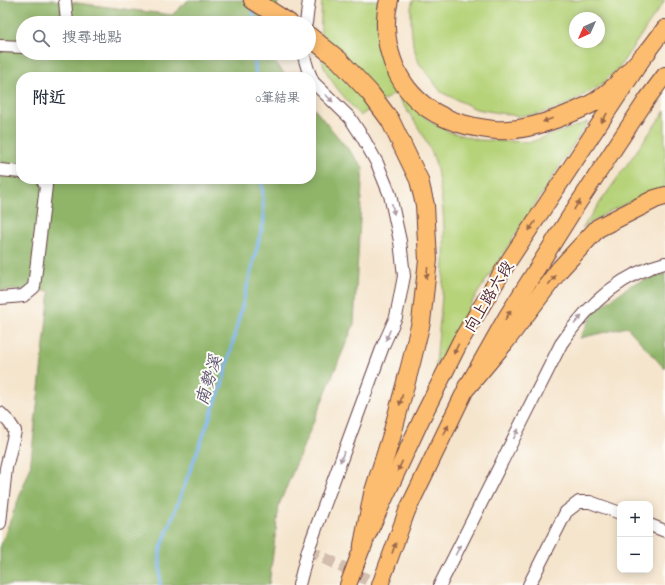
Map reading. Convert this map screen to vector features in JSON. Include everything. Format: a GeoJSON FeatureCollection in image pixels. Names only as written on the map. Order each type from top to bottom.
{"type":"FeatureCollection","features":[{"type":"Feature","properties":{"kind":"highway"},"geometry":{"type":"LineString","coordinates":[[253,0],[278,16]]}},
{"type":"Feature","properties":{"kind":"highway"},"geometry":{"type":"LineString","coordinates":[[389,0],[386,24],[390,56],[405,86],[417,101],[433,112],[461,124],[482,128],[508,130],[538,124],[568,113],[590,104],[609,93],[647,52]]}},
{"type":"Feature","properties":{"kind":"highway"},"geometry":{"type":"LineString","coordinates":[[316,42],[339,60],[370,93],[390,120],[419,180],[426,205],[428,260],[421,322],[412,364],[373,494],[363,545]]}},
{"type":"Feature","properties":{"kind":"highway"},"geometry":{"type":"LineString","coordinates":[[467,387],[504,344],[560,269],[598,228],[654,199],[665,196]]}},
{"type":"Feature","properties":{"kind":"main road","name":"向上路六段"},"geometry":{"type":"LineString","coordinates":[[348,585],[363,545],[422,418],[460,342],[510,259],[647,52],[665,28]]}},
{"type":"Feature","properties":{"kind":"main road","name":"向上路六段"},"geometry":{"type":"LineString","coordinates":[[380,585],[407,511],[467,387],[507,316],[577,205],[647,99],[665,76]]}},
{"type":"Feature","properties":{"kind":"street"},"geometry":{"type":"LineString","coordinates":[[65,0],[66,16]]}},
{"type":"Feature","properties":{"kind":"street"},"geometry":{"type":"LineString","coordinates":[[307,16],[309,0]]}},
{"type":"Feature","properties":{"kind":"street"},"geometry":{"type":"LineString","coordinates":[[0,46],[16,47]]}},
{"type":"Feature","properties":{"kind":"street"},"geometry":{"type":"LineString","coordinates":[[305,60],[309,72]]}},
{"type":"Feature","properties":{"kind":"street"},"geometry":{"type":"LineString","coordinates":[[299,585],[310,543],[383,346],[396,317],[404,276],[400,241],[390,195],[377,163],[350,118],[316,85]]}},
{"type":"Feature","properties":{"kind":"street"},"geometry":{"type":"LineString","coordinates":[[0,170],[16,172]]}},
{"type":"Feature","properties":{"kind":"street"},"geometry":{"type":"LineString","coordinates":[[0,298],[23,296],[34,287],[46,186],[45,184]]}},
{"type":"Feature","properties":{"kind":"street"},"geometry":{"type":"LineString","coordinates":[[440,585],[561,344],[574,325],[594,303],[609,290],[651,267],[665,263]]}},
{"type":"Feature","properties":{"kind":"street"},"geometry":{"type":"LineString","coordinates":[[0,413],[10,422],[15,432],[6,468],[0,523]]}},
{"type":"Feature","properties":{"kind":"street"},"geometry":{"type":"LineString","coordinates":[[529,585],[566,512],[579,502],[590,502],[617,512]]}},
{"type":"Feature","properties":{"kind":"street"},"geometry":{"type":"LineString","coordinates":[[653,526],[665,531]]}},
{"type":"Feature","properties":{"kind":"green space"},"geometry":{"type":"Polygon","coordinates":[[[0,0],[53,0],[172,15],[188,0],[278,0],[275,16],[16,16],[16,60],[273,60],[283,72],[16,72],[16,184],[316,184],[316,111],[363,167],[354,324],[279,505],[269,585],[0,585],[0,547],[30,469],[50,291],[0,290],[0,0]]]}},
{"type":"Feature","properties":{"kind":"green space"},"geometry":{"type":"Polygon","coordinates":[[[322,0],[379,0],[377,30],[416,110],[431,122],[450,132],[478,140],[531,142],[588,122],[472,302],[436,367],[443,278],[444,233],[443,210],[435,161],[422,134],[395,93],[360,116],[332,81],[325,69],[321,54],[320,35],[322,0]]]}},
{"type":"Feature","properties":{"kind":"green space"},"geometry":{"type":"Polygon","coordinates":[[[413,0],[665,0],[620,66],[600,86],[562,107],[538,114],[517,116],[476,109],[441,92],[419,63],[413,45],[411,8],[413,0]]]}},
{"type":"Feature","properties":{"kind":"green space"},"geometry":{"type":"Polygon","coordinates":[[[665,111],[665,188],[608,212],[582,228],[665,111]]]}},
{"type":"Feature","properties":{"kind":"green space"},"geometry":{"type":"Polygon","coordinates":[[[665,273],[665,369],[627,327],[580,338],[594,312],[631,285],[665,273]]]}},
{"type":"Feature","properties":{"kind":"waterway","name":"南勢溪"},"geometry":{"type":"LineString","coordinates":[[253,16],[254,7]]}},
{"type":"Feature","properties":{"kind":"waterway","name":"南勢溪"},"geometry":{"type":"LineString","coordinates":[[255,60],[256,72]]}},
{"type":"Feature","properties":{"kind":"waterway","name":"南勢溪"},"geometry":{"type":"LineString","coordinates":[[160,585],[160,551],[222,385],[264,220],[262,184]]}},
{"type":"Feature","properties":{"kind":"tunnel"},"geometry":{"type":"LineString","coordinates":[[308,550],[378,585]]}}]}
